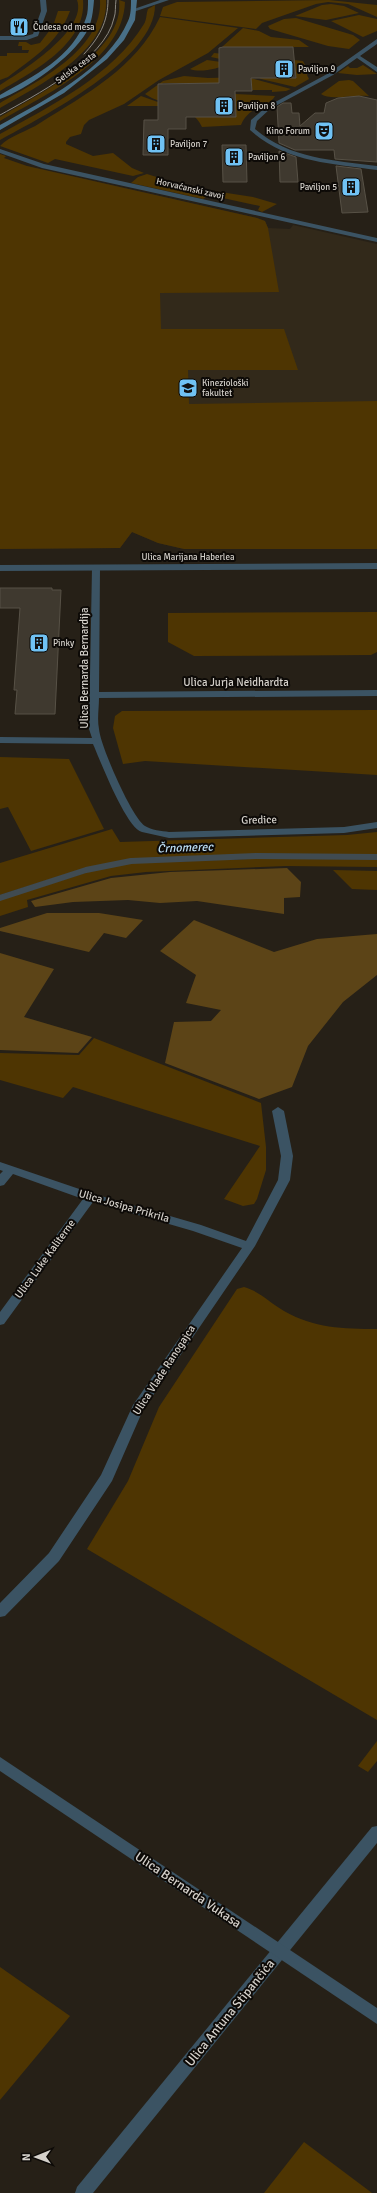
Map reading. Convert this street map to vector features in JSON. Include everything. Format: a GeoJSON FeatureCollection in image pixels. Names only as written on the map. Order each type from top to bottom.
{"type":"FeatureCollection","features":[{"type":"Feature","properties":{"kind":"main road","name":"Selska cesta"},"geometry":{"type":"LineString","coordinates":[[0,97],[52,65],[72,47],[86,28],[92,8],[91,0]]}},
{"type":"Feature","properties":{"kind":"main road","name":"Selska cesta"},"geometry":{"type":"LineString","coordinates":[[0,128],[44,103],[98,65],[114,50],[126,33],[134,10],[134,0]]}},
{"type":"Feature","properties":{"kind":"street"},"geometry":{"type":"LineString","coordinates":[[0,38],[27,38],[36,35],[44,11],[43,0]]}},
{"type":"Feature","properties":{"kind":"street"},"geometry":{"type":"LineString","coordinates":[[134,10],[166,0]]}},
{"type":"Feature","properties":{"kind":"street"},"geometry":{"type":"LineString","coordinates":[[377,41],[318,82],[268,108],[254,120],[252,129],[262,140],[281,150],[306,157],[377,168]]}},
{"type":"Feature","properties":{"kind":"street"},"geometry":{"type":"LineString","coordinates":[[356,56],[377,70]]}},
{"type":"Feature","properties":{"kind":"street","name":"Horvaćanski zavoj"},"geometry":{"type":"LineString","coordinates":[[0,151],[42,166],[377,240]]}},
{"type":"Feature","properties":{"kind":"street","name":"Ulica Marijana Haberlea"},"geometry":{"type":"LineString","coordinates":[[0,568],[377,566]]}},
{"type":"Feature","properties":{"kind":"street","name":"Ulica Bernarda Bernardija"},"geometry":{"type":"LineString","coordinates":[[96,568],[94,728],[107,768],[134,821],[142,829]]}},
{"type":"Feature","properties":{"kind":"street","name":"Ulica Jurja Neidhardta"},"geometry":{"type":"LineString","coordinates":[[94,695],[377,693]]}},
{"type":"Feature","properties":{"kind":"street"},"geometry":{"type":"LineString","coordinates":[[0,740],[98,741]]}},
{"type":"Feature","properties":{"kind":"street","name":"Gredice"},"geometry":{"type":"LineString","coordinates":[[142,829],[170,835],[344,830],[377,825]]}},
{"type":"Feature","properties":{"kind":"street","name":"Ulica Vlade Ranogajca"},"geometry":{"type":"LineString","coordinates":[[0,1612],[54,1557],[107,1477],[137,1408],[248,1246],[284,1180],[287,1156],[278,1111]]}},
{"type":"Feature","properties":{"kind":"street"},"geometry":{"type":"LineString","coordinates":[[0,1182],[5,1168]]}},
{"type":"Feature","properties":{"kind":"street","name":"Ulica Josipa Prikrila"},"geometry":{"type":"LineString","coordinates":[[5,1168],[90,1197],[197,1228],[248,1246]]}},
{"type":"Feature","properties":{"kind":"street","name":"Ulica Luke Kaliterne"},"geometry":{"type":"LineString","coordinates":[[0,1321],[90,1197]]}},
{"type":"Feature","properties":{"kind":"street","name":"Ulica Bernarda Vukasa"},"geometry":{"type":"LineString","coordinates":[[0,1763],[377,2017]]}},
{"type":"Feature","properties":{"kind":"street","name":"Ulica Antuna Stipančića"},"geometry":{"type":"LineString","coordinates":[[83,2193],[377,1832]]}},
{"type":"Feature","properties":{"kind":"shaded area"},"geometry":{"type":"Polygon","coordinates":[[[77,0],[83,0],[82,16],[76,30],[67,43],[55,55],[27,75],[0,91],[0,85],[36,60],[63,37],[73,24],[78,12],[77,0]]]}},
{"type":"Feature","properties":{"kind":"shaded area"},"geometry":{"type":"Polygon","coordinates":[[[100,0],[106,0],[104,19],[96,36],[84,51],[51,78],[0,108],[0,103],[48,74],[65,62],[79,49],[91,34],[98,18],[100,0]]]}},
{"type":"Feature","properties":{"kind":"shaded area"},"geometry":{"type":"Polygon","coordinates":[[[119,0],[125,2],[121,23],[111,42],[96,59],[78,74],[38,100],[0,121],[0,117],[56,84],[76,70],[94,54],[109,37],[117,19],[119,0]]]}},
{"type":"Feature","properties":{"kind":"shaded area"},"geometry":{"type":"Polygon","coordinates":[[[329,0],[377,5],[377,17],[348,4],[328,2],[316,4],[262,23],[256,29],[160,16],[163,7],[177,2],[329,0]]]}},
{"type":"Feature","properties":{"kind":"shaded area"},"geometry":{"type":"Polygon","coordinates":[[[331,4],[344,6],[359,13],[326,20],[295,16],[322,5],[331,4]]]}},
{"type":"Feature","properties":{"kind":"shaded area"},"geometry":{"type":"Polygon","coordinates":[[[155,5],[150,25],[137,46],[117,65],[94,84],[68,101],[0,140],[0,134],[80,88],[116,59],[144,24],[148,9],[155,5]]]}},
{"type":"Feature","properties":{"kind":"shaded area"},"geometry":{"type":"Polygon","coordinates":[[[58,11],[70,11],[59,32],[52,41],[27,63],[8,77],[0,80],[0,56],[7,56],[7,53],[28,53],[29,50],[22,50],[22,46],[18,46],[19,42],[26,42],[31,45],[40,43],[53,26],[44,25],[46,23],[54,23],[58,11]]]}},
{"type":"Feature","properties":{"kind":"shaded area"},"geometry":{"type":"Polygon","coordinates":[[[359,15],[377,19],[377,31],[363,37],[331,21],[359,15]]]}},
{"type":"Feature","properties":{"kind":"shaded area"},"geometry":{"type":"Polygon","coordinates":[[[160,17],[238,28],[208,53],[159,80],[124,104],[89,120],[84,125],[81,134],[70,137],[66,142],[66,144],[93,156],[113,153],[132,168],[144,173],[133,176],[55,159],[48,163],[0,146],[8,139],[35,126],[75,101],[108,78],[138,51],[150,35],[160,17]]]}},
{"type":"Feature","properties":{"kind":"shaded area"},"geometry":{"type":"Polygon","coordinates":[[[296,18],[353,35],[360,40],[349,49],[328,46],[270,29],[268,26],[284,19],[296,18]]]}},
{"type":"Feature","properties":{"kind":"shaded area"},"geometry":{"type":"Polygon","coordinates":[[[243,28],[259,31],[271,37],[299,40],[309,47],[222,47],[243,28]]]}},
{"type":"Feature","properties":{"kind":"shaded area"},"geometry":{"type":"Polygon","coordinates":[[[214,53],[271,58],[273,78],[296,78],[294,60],[303,61],[308,71],[307,75],[309,79],[295,87],[261,79],[251,74],[239,63],[211,57],[214,53]]]}},
{"type":"Feature","properties":{"kind":"shaded area"},"geometry":{"type":"Polygon","coordinates":[[[207,60],[228,63],[209,70],[199,71],[190,69],[207,60]]]}},
{"type":"Feature","properties":{"kind":"shaded area"},"geometry":{"type":"Polygon","coordinates":[[[363,65],[377,74],[357,75],[338,73],[348,66],[350,68],[357,68],[363,65]]]}},
{"type":"Feature","properties":{"kind":"shaded area"},"geometry":{"type":"Polygon","coordinates":[[[184,76],[208,78],[247,77],[291,89],[272,92],[272,90],[252,90],[252,83],[162,83],[212,117],[236,117],[235,94],[275,96],[272,100],[249,114],[241,125],[202,127],[197,119],[184,109],[152,98],[145,94],[163,81],[184,76]]]}},
{"type":"Feature","properties":{"kind":"shaded area"},"geometry":{"type":"Polygon","coordinates":[[[339,81],[353,81],[369,96],[330,97],[321,94],[339,81]]]}},
{"type":"Feature","properties":{"kind":"shaded area"},"geometry":{"type":"Polygon","coordinates":[[[141,96],[169,106],[127,106],[141,96]]]}},
{"type":"Feature","properties":{"kind":"shaded area","name":"Kineziološki fakultet"},"geometry":{"type":"Polygon","coordinates":[[[0,154],[6,156],[4,158],[27,166],[265,221],[268,228],[279,292],[160,293],[161,329],[284,329],[298,370],[188,370],[189,404],[377,401],[377,549],[184,549],[158,543],[132,532],[120,548],[0,549],[0,154]]]}},
{"type":"Feature","properties":{"kind":"shaded area","name":"Kineziološki fakultet"},"geometry":{"type":"Polygon","coordinates":[[[22,165],[257,218],[265,221],[268,228],[290,229],[293,225],[377,244],[377,549],[184,549],[158,543],[132,532],[120,548],[0,549],[22,165]]]}},
{"type":"Feature","properties":{"kind":"shaded area"},"geometry":{"type":"Polygon","coordinates":[[[147,174],[188,187],[253,197],[277,204],[262,212],[258,210],[260,206],[209,195],[203,199],[131,183],[138,177],[147,174]]]}},
{"type":"Feature","properties":{"kind":"shaded area"},"geometry":{"type":"Polygon","coordinates":[[[377,612],[377,652],[371,655],[194,656],[168,642],[168,613],[377,612]]]}},
{"type":"Feature","properties":{"kind":"shaded area"},"geometry":{"type":"Polygon","coordinates":[[[377,710],[377,775],[145,761],[123,764],[113,728],[115,716],[122,711],[377,710]]]}},
{"type":"Feature","properties":{"kind":"shaded area"},"geometry":{"type":"Polygon","coordinates":[[[0,757],[69,759],[104,829],[31,851],[8,807],[0,809],[0,757]]]}},
{"type":"Feature","properties":{"kind":"shaded area"},"geometry":{"type":"Polygon","coordinates":[[[112,829],[120,842],[347,835],[377,832],[377,855],[260,854],[131,859],[85,868],[0,895],[0,863],[112,829]]]}},
{"type":"Feature","properties":{"kind":"shaded area"},"geometry":{"type":"Polygon","coordinates":[[[311,857],[377,859],[377,867],[286,866],[146,872],[111,876],[27,900],[28,907],[0,916],[0,900],[88,872],[132,863],[311,857]]]}},
{"type":"Feature","properties":{"kind":"shaded area"},"geometry":{"type":"Polygon","coordinates":[[[287,868],[301,882],[300,897],[284,898],[284,914],[197,901],[160,903],[128,900],[73,902],[35,907],[31,901],[111,878],[170,872],[287,868]]]}},
{"type":"Feature","properties":{"kind":"shaded area"},"geometry":{"type":"Polygon","coordinates":[[[333,870],[377,871],[377,890],[352,889],[333,870]]]}},
{"type":"Feature","properties":{"kind":"shaded area"},"geometry":{"type":"Polygon","coordinates":[[[47,913],[99,913],[143,920],[126,938],[104,933],[89,952],[0,931],[0,928],[47,913]]]}},
{"type":"Feature","properties":{"kind":"shaded area"},"geometry":{"type":"Polygon","coordinates":[[[194,920],[274,952],[317,939],[377,934],[377,975],[343,1002],[308,1046],[292,1087],[259,1099],[165,1063],[174,1022],[211,1021],[221,1010],[186,1003],[196,975],[160,951],[194,920]]]}},
{"type":"Feature","properties":{"kind":"shaded area"},"geometry":{"type":"Polygon","coordinates":[[[0,953],[54,969],[24,1017],[92,1037],[78,1053],[0,1050],[0,953]]]}},
{"type":"Feature","properties":{"kind":"shaded area"},"geometry":{"type":"Polygon","coordinates":[[[94,1038],[261,1103],[266,1147],[266,1170],[254,1204],[243,1206],[224,1199],[260,1146],[73,1087],[63,1098],[0,1080],[0,1053],[79,1055],[94,1038]]]}},
{"type":"Feature","properties":{"kind":"shaded area"},"geometry":{"type":"Polygon","coordinates":[[[244,1287],[260,1294],[284,1311],[306,1321],[341,1328],[377,1329],[377,1720],[87,1549],[128,1481],[159,1407],[237,1289],[244,1287]]]}},
{"type":"Feature","properties":{"kind":"shaded area"},"geometry":{"type":"Polygon","coordinates":[[[377,1741],[377,1761],[368,1772],[358,1766],[377,1741]]]}},
{"type":"Feature","properties":{"kind":"shaded area"},"geometry":{"type":"Polygon","coordinates":[[[0,1967],[70,2016],[0,2100],[0,1967]]]}},
{"type":"Feature","properties":{"kind":"shaded area"},"geometry":{"type":"Polygon","coordinates":[[[304,2142],[372,2193],[264,2193],[304,2142]]]}},
{"type":"Feature","properties":{"kind":"building"},"geometry":{"type":"Polygon","coordinates":[[[293,47],[296,78],[251,78],[252,91],[235,91],[236,117],[186,117],[186,129],[168,129],[168,155],[143,155],[144,120],[158,120],[158,84],[219,83],[219,48],[293,47]]]}},
{"type":"Feature","properties":{"kind":"building"},"geometry":{"type":"Polygon","coordinates":[[[359,96],[377,100],[377,162],[335,159],[334,150],[295,150],[279,143],[277,107],[283,103],[291,103],[292,113],[299,113],[300,126],[315,113],[324,113],[326,103],[338,98],[359,96]]]}},
{"type":"Feature","properties":{"kind":"building"},"geometry":{"type":"Polygon","coordinates":[[[222,145],[246,145],[247,182],[223,182],[222,145]]]}},
{"type":"Feature","properties":{"kind":"building"},"geometry":{"type":"Polygon","coordinates":[[[279,151],[296,157],[298,182],[280,182],[279,151]]]}},
{"type":"Feature","properties":{"kind":"building","name":"Paviljon 5"},"geometry":{"type":"Polygon","coordinates":[[[336,166],[361,169],[368,212],[342,213],[336,166]]]}},
{"type":"Feature","properties":{"kind":"building","name":"Pinky"},"geometry":{"type":"Polygon","coordinates":[[[0,588],[52,588],[52,590],[61,590],[55,714],[15,714],[17,690],[14,690],[20,608],[0,608],[0,588]]]}},
{"type":"Feature","properties":{"kind":"waterway","name":"Črnomerec"},"geometry":{"type":"LineString","coordinates":[[0,898],[86,870],[131,861],[256,856],[377,857]]}},
{"type":"Feature","properties":{"kind":"tram line"},"geometry":{"type":"LineString","coordinates":[[84,54],[102,29],[108,8],[108,0]]}},
{"type":"Feature","properties":{"kind":"tram line"},"geometry":{"type":"LineString","coordinates":[[0,115],[49,87],[83,62],[97,48],[108,33],[115,14],[116,0]]}},
{"type":"Feature","properties":{"kind":"place","name":"Čudesa od mesa"},"geometry":{"type":"Point","coordinates":[19,27]}},
{"type":"Feature","properties":{"kind":"place","name":"Paviljon 9"},"geometry":{"type":"Point","coordinates":[284,69]}},
{"type":"Feature","properties":{"kind":"place","name":"Paviljon 8"},"geometry":{"type":"Point","coordinates":[224,106]}},
{"type":"Feature","properties":{"kind":"place","name":"Kino Forum"},"geometry":{"type":"Point","coordinates":[324,131]}},
{"type":"Feature","properties":{"kind":"place","name":"Paviljon 7"},"geometry":{"type":"Point","coordinates":[156,144]}},
{"type":"Feature","properties":{"kind":"place","name":"Paviljon 6"},"geometry":{"type":"Point","coordinates":[234,157]}},
{"type":"Feature","properties":{"kind":"place","name":"Paviljon 5"},"geometry":{"type":"Point","coordinates":[351,187]}},
{"type":"Feature","properties":{"kind":"place","name":"Kineziološki fakultet"},"geometry":{"type":"Point","coordinates":[188,388]}},
{"type":"Feature","properties":{"kind":"place","name":"Pinky"},"geometry":{"type":"Point","coordinates":[39,643]}}]}
